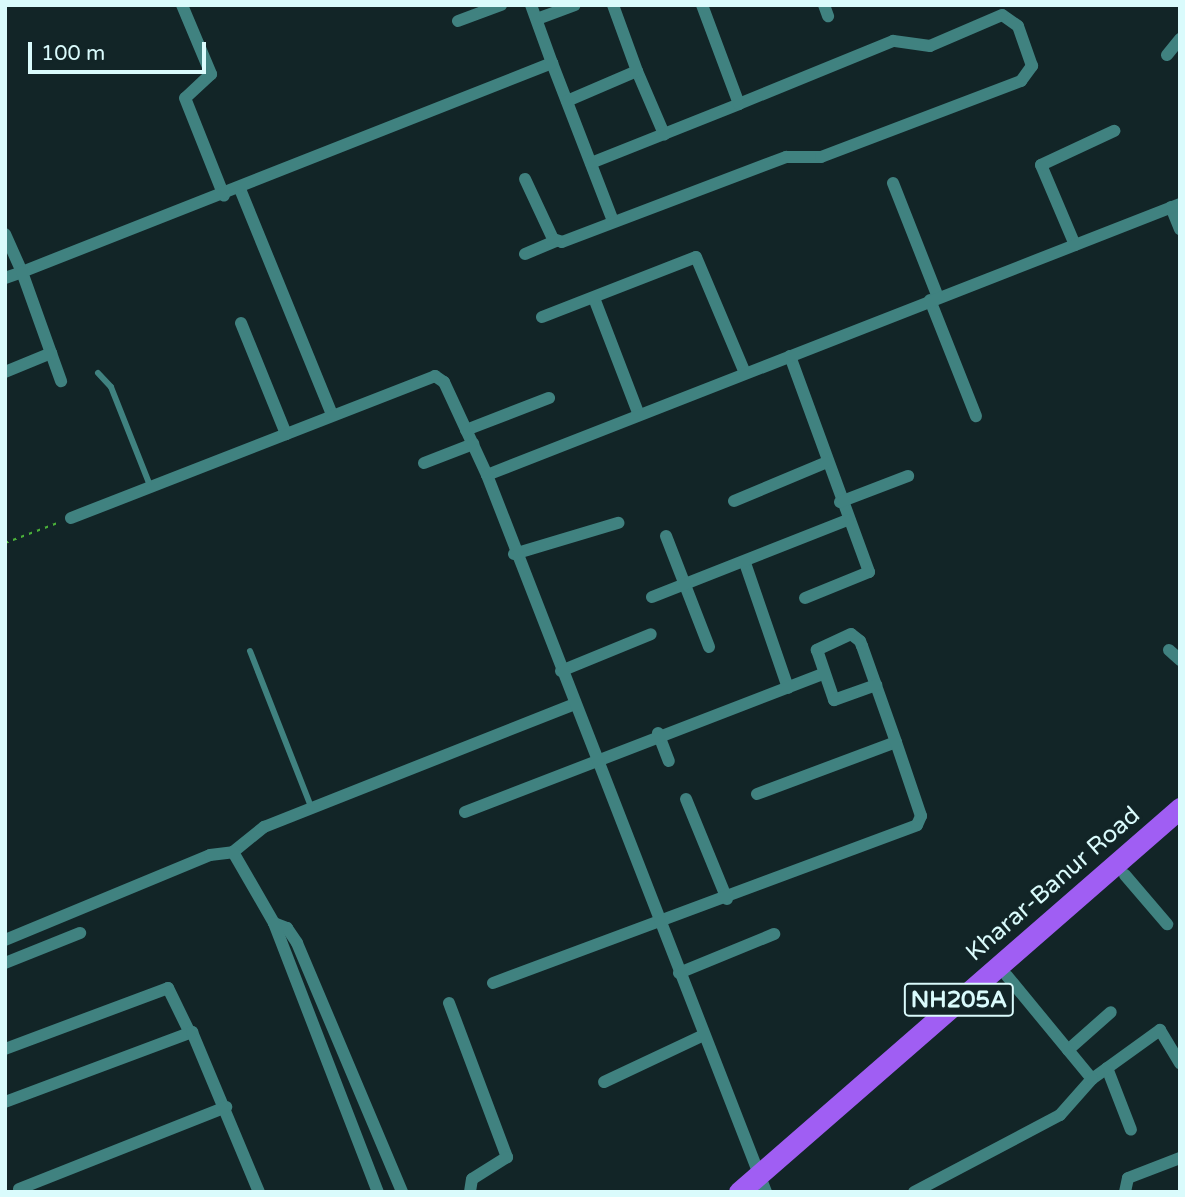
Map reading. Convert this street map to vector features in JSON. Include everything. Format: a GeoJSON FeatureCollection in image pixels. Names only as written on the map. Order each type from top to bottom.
{"type":"FeatureCollection","features":[{"type":"Feature","properties":{"kind":"highway","name":"Kharar-Banur Road"},"geometry":{"type":"LineString","coordinates":[[739,1192],[762,1187],[1180,808]]}},
{"type":"Feature","properties":{"kind":"highway","name":"NH205A"},"geometry":{"type":"LineString","coordinates":[[762,1187],[1180,827]]}},
{"type":"Feature","properties":{"kind":"street"},"geometry":{"type":"LineString","coordinates":[[182,5],[211,74],[185,98],[224,196]]}},
{"type":"Feature","properties":{"kind":"street"},"geometry":{"type":"LineString","coordinates":[[458,21],[501,5]]}},
{"type":"Feature","properties":{"kind":"street"},"geometry":{"type":"LineString","coordinates":[[531,5],[613,221]]}},
{"type":"Feature","properties":{"kind":"street"},"geometry":{"type":"LineString","coordinates":[[537,19],[575,5]]}},
{"type":"Feature","properties":{"kind":"street"},"geometry":{"type":"LineString","coordinates":[[613,5],[664,134]]}},
{"type":"Feature","properties":{"kind":"street"},"geometry":{"type":"LineString","coordinates":[[702,5],[738,104]]}},
{"type":"Feature","properties":{"kind":"street"},"geometry":{"type":"LineString","coordinates":[[525,254],[786,157],[821,157],[1028,77],[1029,47],[1005,10],[930,46],[893,41],[591,163]]}},
{"type":"Feature","properties":{"kind":"street"},"geometry":{"type":"LineString","coordinates":[[1167,55],[1180,39]]}},
{"type":"Feature","properties":{"kind":"street"},"geometry":{"type":"LineString","coordinates":[[5,278],[224,196],[552,63]]}},
{"type":"Feature","properties":{"kind":"street"},"geometry":{"type":"LineString","coordinates":[[567,101],[637,71]]}},
{"type":"Feature","properties":{"kind":"street"},"geometry":{"type":"LineString","coordinates":[[1075,246],[1041,165],[1114,131]]}},
{"type":"Feature","properties":{"kind":"street"},"geometry":{"type":"LineString","coordinates":[[525,179],[555,241]]}},
{"type":"Feature","properties":{"kind":"street"},"geometry":{"type":"LineString","coordinates":[[893,183],[976,416]]}},
{"type":"Feature","properties":{"kind":"street"},"geometry":{"type":"LineString","coordinates":[[240,189],[332,415]]}},
{"type":"Feature","properties":{"kind":"street"},"geometry":{"type":"LineString","coordinates":[[487,475],[1176,206],[1180,229]]}},
{"type":"Feature","properties":{"kind":"street"},"geometry":{"type":"LineString","coordinates":[[5,234],[22,272],[61,381]]}},
{"type":"Feature","properties":{"kind":"street"},"geometry":{"type":"LineString","coordinates":[[542,317],[696,257],[745,373]]}},
{"type":"Feature","properties":{"kind":"street"},"geometry":{"type":"LineString","coordinates":[[594,298],[639,415]]}},
{"type":"Feature","properties":{"kind":"street"},"geometry":{"type":"LineString","coordinates":[[241,323],[286,434]]}},
{"type":"Feature","properties":{"kind":"street"},"geometry":{"type":"LineString","coordinates":[[5,372],[51,353]]}},
{"type":"Feature","properties":{"kind":"street"},"geometry":{"type":"LineString","coordinates":[[790,356],[825,463],[869,572],[805,598]]}},
{"type":"Feature","properties":{"kind":"street"},"geometry":{"type":"LineString","coordinates":[[71,518],[438,376],[487,475],[514,554],[762,1187]]}},
{"type":"Feature","properties":{"kind":"street"},"geometry":{"type":"LineString","coordinates":[[466,430],[549,398]]}},
{"type":"Feature","properties":{"kind":"street"},"geometry":{"type":"LineString","coordinates":[[424,463],[473,444]]}},
{"type":"Feature","properties":{"kind":"street"},"geometry":{"type":"LineString","coordinates":[[733,501],[825,463]]}},
{"type":"Feature","properties":{"kind":"street"},"geometry":{"type":"LineString","coordinates":[[840,502],[908,476]]}},
{"type":"Feature","properties":{"kind":"street"},"geometry":{"type":"LineString","coordinates":[[652,597],[745,563],[847,520]]}},
{"type":"Feature","properties":{"kind":"street"},"geometry":{"type":"LineString","coordinates":[[514,554],[618,523]]}},
{"type":"Feature","properties":{"kind":"street"},"geometry":{"type":"LineString","coordinates":[[666,536],[709,647]]}},
{"type":"Feature","properties":{"kind":"street"},"geometry":{"type":"LineString","coordinates":[[745,563],[788,688]]}},
{"type":"Feature","properties":{"kind":"street"},"geometry":{"type":"LineString","coordinates":[[561,671],[651,634]]}},
{"type":"Feature","properties":{"kind":"street"},"geometry":{"type":"LineString","coordinates":[[493,984],[660,925],[919,822],[876,685],[853,635],[817,650],[822,674],[834,699],[876,685]]}},
{"type":"Feature","properties":{"kind":"street"},"geometry":{"type":"LineString","coordinates":[[1169,650],[1180,660]]}},
{"type":"Feature","properties":{"kind":"street"},"geometry":{"type":"LineString","coordinates":[[465,812],[658,733],[822,674]]}},
{"type":"Feature","properties":{"kind":"street"},"geometry":{"type":"LineString","coordinates":[[5,940],[210,855],[233,852],[255,832],[575,704]]}},
{"type":"Feature","properties":{"kind":"street"},"geometry":{"type":"LineString","coordinates":[[658,733],[669,761]]}},
{"type":"Feature","properties":{"kind":"street"},"geometry":{"type":"LineString","coordinates":[[757,794],[896,743]]}},
{"type":"Feature","properties":{"kind":"street"},"geometry":{"type":"LineString","coordinates":[[686,799],[727,899]]}},
{"type":"Feature","properties":{"kind":"street"},"geometry":{"type":"LineString","coordinates":[[233,852],[274,923],[378,1192]]}},
{"type":"Feature","properties":{"kind":"street"},"geometry":{"type":"LineString","coordinates":[[1125,875],[1167,924]]}},
{"type":"Feature","properties":{"kind":"street"},"geometry":{"type":"LineString","coordinates":[[274,923],[287,928],[297,943],[402,1192]]}},
{"type":"Feature","properties":{"kind":"street"},"geometry":{"type":"LineString","coordinates":[[5,963],[80,933]]}},
{"type":"Feature","properties":{"kind":"street"},"geometry":{"type":"LineString","coordinates":[[679,973],[774,934]]}},
{"type":"Feature","properties":{"kind":"street"},"geometry":{"type":"LineString","coordinates":[[1007,976],[1092,1079]]}},
{"type":"Feature","properties":{"kind":"street"},"geometry":{"type":"LineString","coordinates":[[5,1049],[168,988],[226,1107],[254,1190]]}},
{"type":"Feature","properties":{"kind":"street"},"geometry":{"type":"LineString","coordinates":[[449,1003],[507,1157],[471,1179],[470,1192]]}},
{"type":"Feature","properties":{"kind":"street"},"geometry":{"type":"LineString","coordinates":[[1068,1050],[1111,1012]]}},
{"type":"Feature","properties":{"kind":"street"},"geometry":{"type":"LineString","coordinates":[[914,1192],[1060,1115],[1092,1079],[1160,1030],[1180,1063]]}},
{"type":"Feature","properties":{"kind":"street"},"geometry":{"type":"LineString","coordinates":[[5,1102],[190,1031]]}},
{"type":"Feature","properties":{"kind":"street"},"geometry":{"type":"LineString","coordinates":[[604,1082],[704,1035]]}},
{"type":"Feature","properties":{"kind":"street"},"geometry":{"type":"LineString","coordinates":[[1107,1068],[1131,1130]]}},
{"type":"Feature","properties":{"kind":"street"},"geometry":{"type":"LineString","coordinates":[[5,1184],[21,1190],[226,1107]]}},
{"type":"Feature","properties":{"kind":"street"},"geometry":{"type":"LineString","coordinates":[[1125,1192],[1128,1178],[1180,1158]]}},
{"type":"Feature","properties":{"kind":"lane"},"geometry":{"type":"LineString","coordinates":[[98,373],[111,387],[151,488]]}},
{"type":"Feature","properties":{"kind":"lane"},"geometry":{"type":"LineString","coordinates":[[250,651],[312,810]]}},
{"type":"Feature","properties":{"kind":"path"},"geometry":{"type":"LineString","coordinates":[[5,543],[71,518]]}}]}
